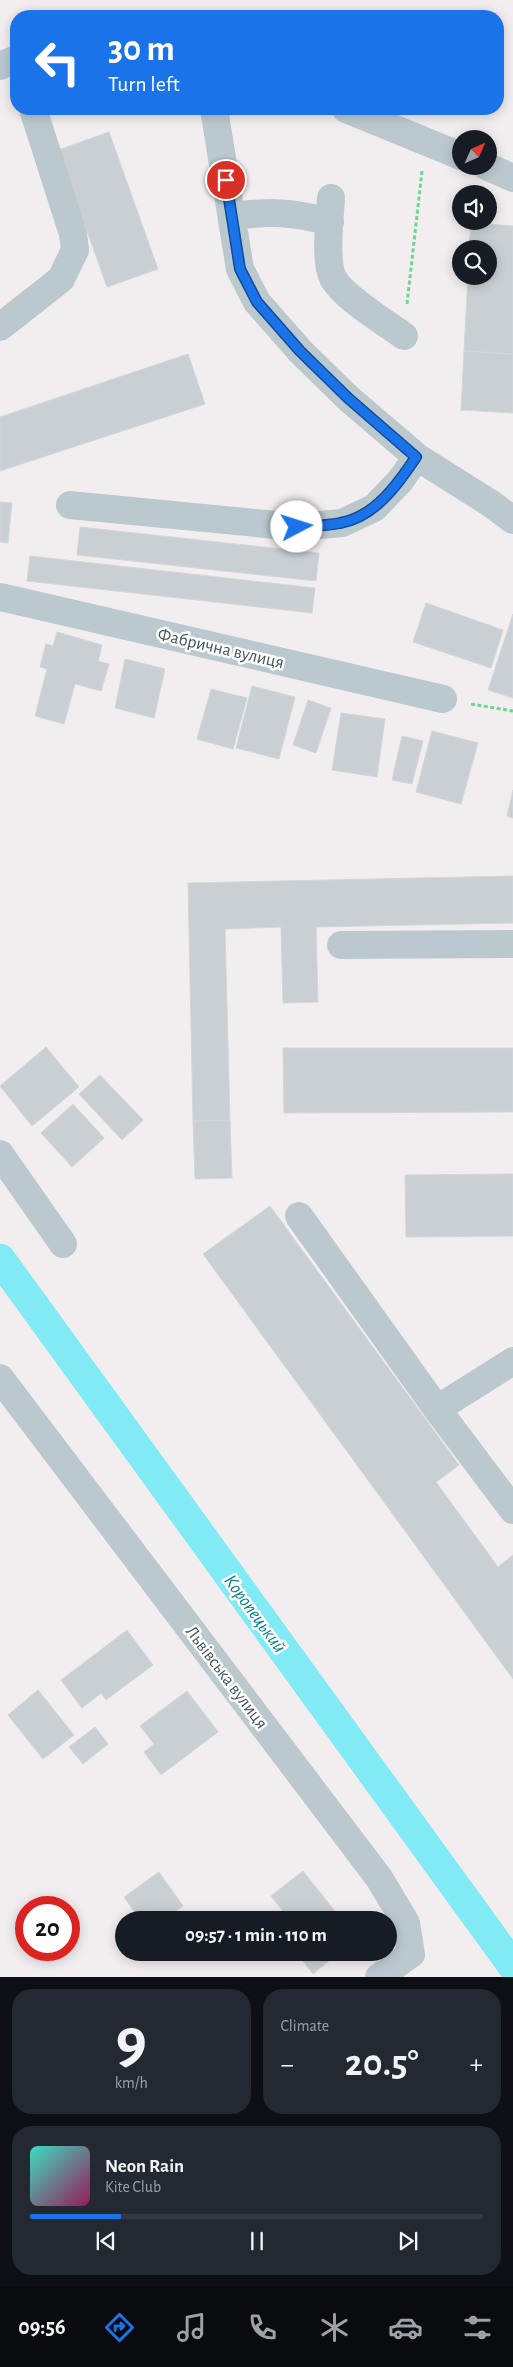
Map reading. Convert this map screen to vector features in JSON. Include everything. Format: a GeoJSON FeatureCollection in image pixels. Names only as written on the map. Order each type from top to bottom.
{"type":"FeatureCollection","features":[{"type":"Feature","properties":{"kind":"street"},"geometry":{"type":"LineString","coordinates":[[0,327],[61,279],[75,250],[73,234],[35,115]]}},
{"type":"Feature","properties":{"kind":"street"},"geometry":{"type":"LineString","coordinates":[[215,115],[240,269],[257,302],[300,351],[348,398],[416,457],[490,503],[513,520]]}},
{"type":"Feature","properties":{"kind":"street"},"geometry":{"type":"LineString","coordinates":[[361,115],[452,152]]}},
{"type":"Feature","properties":{"kind":"street"},"geometry":{"type":"LineString","coordinates":[[498,171],[513,178]]}},
{"type":"Feature","properties":{"kind":"street"},"geometry":{"type":"LineString","coordinates":[[232,216],[267,212],[289,213],[331,210],[329,262],[333,277],[343,291],[404,336]]}},
{"type":"Feature","properties":{"kind":"street"},"geometry":{"type":"LineString","coordinates":[[70,505],[297,527],[342,523],[374,508],[400,481],[416,457]]}},
{"type":"Feature","properties":{"kind":"street","name":"Фабрична вулиця"},"geometry":{"type":"LineString","coordinates":[[0,597],[443,699]]}},
{"type":"Feature","properties":{"kind":"street"},"geometry":{"type":"LineString","coordinates":[[341,945],[513,944]]}},
{"type":"Feature","properties":{"kind":"street"},"geometry":{"type":"LineString","coordinates":[[0,1154],[63,1244]]}},
{"type":"Feature","properties":{"kind":"street"},"geometry":{"type":"LineString","coordinates":[[299,1216],[437,1409],[513,1510]]}},
{"type":"Feature","properties":{"kind":"street"},"geometry":{"type":"LineString","coordinates":[[437,1409],[513,1361]]}},
{"type":"Feature","properties":{"kind":"street","name":"Львівська вулиця"},"geometry":{"type":"LineString","coordinates":[[0,1378],[379,1878],[406,1923],[411,1954],[379,1977]]}},
{"type":"Feature","properties":{"kind":"path"},"geometry":{"type":"LineString","coordinates":[[404,336],[425,140]]}},
{"type":"Feature","properties":{"kind":"path"},"geometry":{"type":"LineString","coordinates":[[443,699],[513,711]]}},
{"type":"Feature","properties":{"kind":"building"},"geometry":{"type":"Polygon","coordinates":[[[109,132],[158,269],[107,287],[58,150],[109,132]]]}},
{"type":"Feature","properties":{"kind":"building"},"geometry":{"type":"Polygon","coordinates":[[[497,225],[513,226],[513,354],[464,351],[468,285],[497,285],[497,240],[470,240],[470,230],[497,230],[497,225]]]}},
{"type":"Feature","properties":{"kind":"building"},"geometry":{"type":"Polygon","coordinates":[[[464,351],[513,354],[513,413],[461,410],[464,351]]]}},
{"type":"Feature","properties":{"kind":"building"},"geometry":{"type":"Polygon","coordinates":[[[188,354],[205,404],[0,471],[0,417],[188,354]]]}},
{"type":"Feature","properties":{"kind":"building"},"geometry":{"type":"Polygon","coordinates":[[[0,502],[12,503],[8,543],[0,542],[0,502]]]}},
{"type":"Feature","properties":{"kind":"building"},"geometry":{"type":"Polygon","coordinates":[[[80,527],[319,553],[316,581],[77,555],[80,527]]]}},
{"type":"Feature","properties":{"kind":"building"},"geometry":{"type":"Polygon","coordinates":[[[30,556],[315,588],[312,613],[27,581],[30,556]]]}},
{"type":"Feature","properties":{"kind":"building"},"geometry":{"type":"Polygon","coordinates":[[[426,603],[503,630],[491,668],[413,642],[426,603]]]}},
{"type":"Feature","properties":{"kind":"building"},"geometry":{"type":"Polygon","coordinates":[[[513,614],[513,698],[488,690],[513,614]]]}},
{"type":"Feature","properties":{"kind":"building"},"geometry":{"type":"Polygon","coordinates":[[[57,632],[102,645],[98,661],[109,664],[101,691],[75,684],[64,724],[35,716],[47,669],[40,667],[46,644],[53,646],[57,632]]]}},
{"type":"Feature","properties":{"kind":"building"},"geometry":{"type":"Polygon","coordinates":[[[125,659],[165,669],[154,718],[115,708],[125,659]]]}},
{"type":"Feature","properties":{"kind":"building"},"geometry":{"type":"Polygon","coordinates":[[[252,686],[295,697],[279,759],[236,748],[252,686]]]}},
{"type":"Feature","properties":{"kind":"building"},"geometry":{"type":"Polygon","coordinates":[[[211,689],[247,698],[233,749],[197,739],[211,689]]]}},
{"type":"Feature","properties":{"kind":"building"},"geometry":{"type":"Polygon","coordinates":[[[308,700],[331,708],[316,753],[293,745],[308,700]]]}},
{"type":"Feature","properties":{"kind":"building"},"geometry":{"type":"Polygon","coordinates":[[[341,713],[385,719],[377,777],[332,770],[341,713]]]}},
{"type":"Feature","properties":{"kind":"building"},"geometry":{"type":"Polygon","coordinates":[[[432,731],[478,743],[461,804],[416,792],[432,731]]]}},
{"type":"Feature","properties":{"kind":"building"},"geometry":{"type":"Polygon","coordinates":[[[402,736],[423,741],[412,784],[392,780],[402,736]]]}},
{"type":"Feature","properties":{"kind":"building"},"geometry":{"type":"Polygon","coordinates":[[[513,790],[513,818],[507,816],[513,790]]]}},
{"type":"Feature","properties":{"kind":"building"},"geometry":{"type":"Polygon","coordinates":[[[513,876],[513,923],[316,927],[318,1002],[283,1003],[281,927],[225,929],[230,1120],[193,1121],[188,883],[513,876]]]}},
{"type":"Feature","properties":{"kind":"building"},"geometry":{"type":"Polygon","coordinates":[[[46,1047],[79,1087],[32,1126],[0,1086],[46,1047]]]}},
{"type":"Feature","properties":{"kind":"building"},"geometry":{"type":"Polygon","coordinates":[[[283,1048],[513,1048],[513,1112],[284,1113],[283,1048]]]}},
{"type":"Feature","properties":{"kind":"building"},"geometry":{"type":"Polygon","coordinates":[[[100,1075],[143,1120],[122,1140],[79,1094],[100,1075]]]}},
{"type":"Feature","properties":{"kind":"building"},"geometry":{"type":"Polygon","coordinates":[[[73,1104],[104,1138],[72,1167],[41,1133],[73,1104]]]}},
{"type":"Feature","properties":{"kind":"building"},"geometry":{"type":"Polygon","coordinates":[[[230,1120],[232,1178],[195,1179],[193,1121],[230,1120]]]}},
{"type":"Feature","properties":{"kind":"building"},"geometry":{"type":"Polygon","coordinates":[[[513,1174],[513,1236],[406,1237],[405,1175],[513,1174]]]}},
{"type":"Feature","properties":{"kind":"building"},"geometry":{"type":"Polygon","coordinates":[[[270,1206],[459,1465],[436,1482],[498,1567],[513,1555],[513,1679],[203,1254],[270,1206]]]}},
{"type":"Feature","properties":{"kind":"building"},"geometry":{"type":"Polygon","coordinates":[[[127,1630],[153,1665],[106,1700],[101,1693],[82,1708],[61,1680],[127,1630]]]}},
{"type":"Feature","properties":{"kind":"building"},"geometry":{"type":"Polygon","coordinates":[[[38,1690],[74,1735],[43,1759],[8,1715],[38,1690]]]}},
{"type":"Feature","properties":{"kind":"building"},"geometry":{"type":"Polygon","coordinates":[[[187,1691],[218,1732],[161,1775],[144,1752],[154,1744],[140,1726],[187,1691]]]}},
{"type":"Feature","properties":{"kind":"building"},"geometry":{"type":"Polygon","coordinates":[[[95,1727],[108,1744],[83,1764],[69,1747],[95,1727]]]}},
{"type":"Feature","properties":{"kind":"building"},"geometry":{"type":"Polygon","coordinates":[[[303,1871],[335,1911],[283,1911],[271,1896],[303,1871]]]}},
{"type":"Feature","properties":{"kind":"building"},"geometry":{"type":"Polygon","coordinates":[[[159,1872],[183,1906],[176,1911],[134,1911],[124,1897],[159,1872]]]}},
{"type":"Feature","properties":{"kind":"building"},"geometry":{"type":"Polygon","coordinates":[[[303,1961],[329,1961],[313,1974],[303,1961]]]}},
{"type":"Feature","properties":{"kind":"waterway","name":"Коропецький"},"geometry":{"type":"LineString","coordinates":[[0,1259],[513,1966]]}},
{"type":"Feature","properties":{"kind":"route"},"geometry":{"type":"LineString","coordinates":[[226,180],[240,269],[257,302],[300,351],[348,398],[416,457],[400,481],[374,508],[342,523],[297,527]]}}]}
